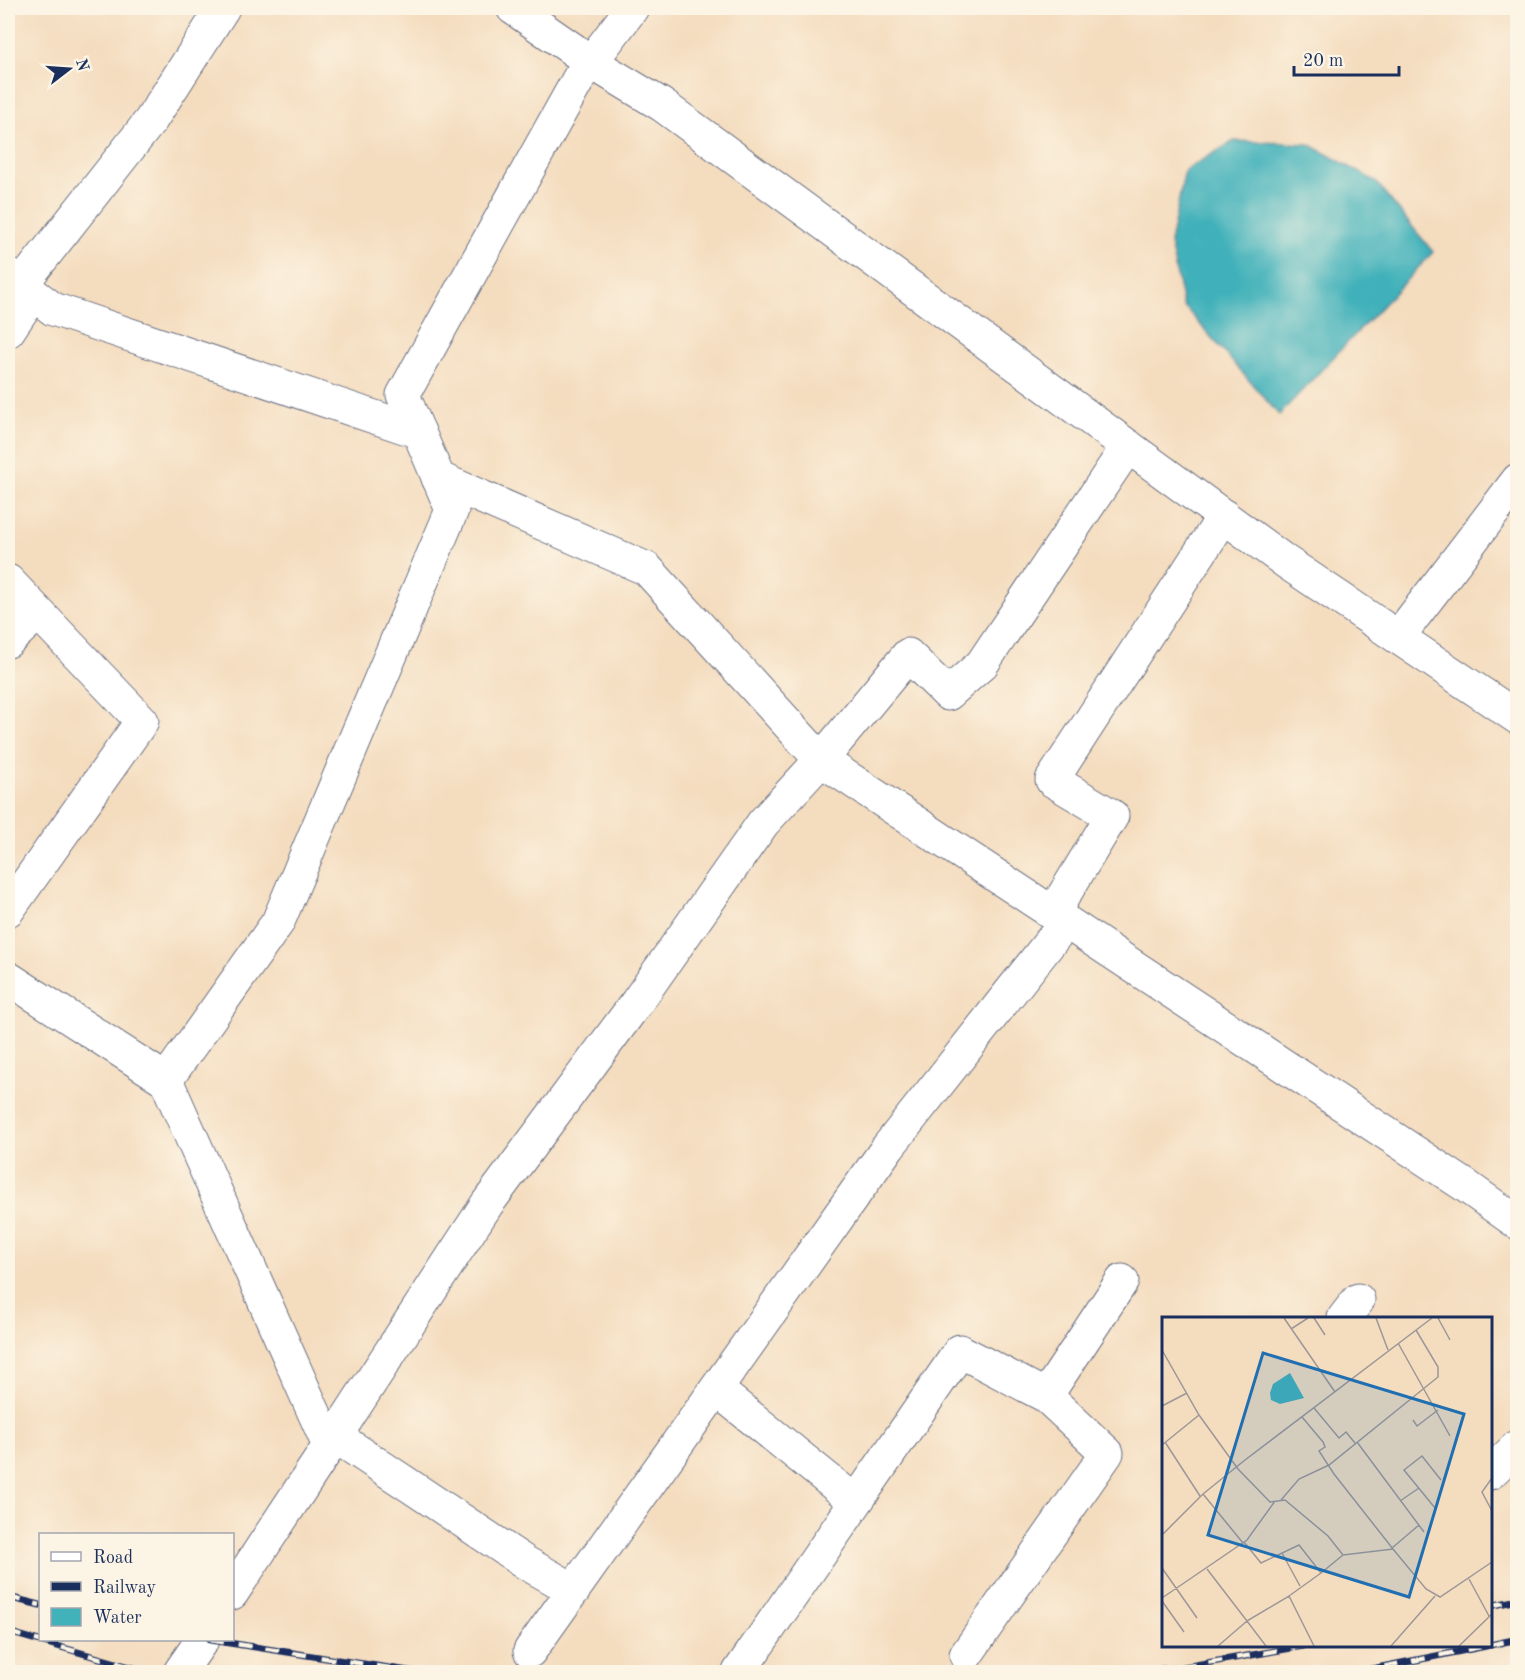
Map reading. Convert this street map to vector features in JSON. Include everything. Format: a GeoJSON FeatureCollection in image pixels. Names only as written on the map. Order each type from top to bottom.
{"type":"FeatureCollection","features":[{"type":"Feature","properties":{"kind":"street"},"geometry":{"type":"LineString","coordinates":[[8,331],[20,285],[152,120],[223,8]]}},
{"type":"Feature","properties":{"kind":"street"},"geometry":{"type":"LineString","coordinates":[[513,8],[591,62],[662,105],[1224,516],[1518,718]]}},
{"type":"Feature","properties":{"kind":"street"},"geometry":{"type":"LineString","coordinates":[[166,1080],[278,922],[452,510],[403,395],[579,78],[632,8]]}},
{"type":"Feature","properties":{"kind":"street"},"geometry":{"type":"LineString","coordinates":[[20,285],[53,309],[419,432]]}},
{"type":"Feature","properties":{"kind":"street"},"geometry":{"type":"LineString","coordinates":[[234,1590],[487,1204],[637,1002],[763,824],[821,760],[908,655],[948,694],[982,664],[1128,446]]}},
{"type":"Feature","properties":{"kind":"street"},"geometry":{"type":"LineString","coordinates":[[438,478],[648,569],[821,760],[1456,1179],[1518,1223]]}},
{"type":"Feature","properties":{"kind":"street"},"geometry":{"type":"LineString","coordinates":[[1398,637],[1518,480]]}},
{"type":"Feature","properties":{"kind":"street"},"geometry":{"type":"LineString","coordinates":[[530,1651],[888,1147],[1060,917],[1112,816],[1052,780],[1224,516]]}},
{"type":"Feature","properties":{"kind":"street"},"geometry":{"type":"LineString","coordinates":[[8,581],[37,614],[142,721],[8,910]]}},
{"type":"Feature","properties":{"kind":"street"},"geometry":{"type":"LineString","coordinates":[[8,641],[37,614]]}},
{"type":"Feature","properties":{"kind":"street"},"geometry":{"type":"LineString","coordinates":[[8,978],[166,1080],[332,1441],[573,1590]]}},
{"type":"Feature","properties":{"kind":"street"},"geometry":{"type":"LineString","coordinates":[[1046,1396],[1122,1281]]}},
{"type":"Feature","properties":{"kind":"street"},"geometry":{"type":"LineString","coordinates":[[739,1672],[960,1351],[1046,1396],[1107,1453],[966,1655]]}},
{"type":"Feature","properties":{"kind":"street"},"geometry":{"type":"LineString","coordinates":[[716,1389],[856,1502]]}},
{"type":"Feature","properties":{"kind":"street"},"geometry":{"type":"LineString","coordinates":[[1492,1470],[1518,1446]]}},
{"type":"Feature","properties":{"kind":"street"},"geometry":{"type":"LineString","coordinates":[[180,1672],[201,1641]]}},
{"type":"Feature","properties":{"kind":"water"},"geometry":{"type":"Polygon","coordinates":[[[1234,141],[1309,144],[1375,181],[1433,252],[1279,415],[1183,305],[1170,243],[1185,170],[1234,141]]]}},
{"type":"Feature","properties":{"kind":"railway"},"geometry":{"type":"LineString","coordinates":[[8,1597],[39,1605]]}},
{"type":"Feature","properties":{"kind":"railway"},"geometry":{"type":"LineString","coordinates":[[1492,1606],[1518,1600]]}},
{"type":"Feature","properties":{"kind":"railway"},"geometry":{"type":"LineString","coordinates":[[8,1632],[39,1641]]}},
{"type":"Feature","properties":{"kind":"railway"},"geometry":{"type":"LineString","coordinates":[[1492,1645],[1518,1639]]}},
{"type":"Feature","properties":{"kind":"railway"},"geometry":{"type":"LineString","coordinates":[[40,1641],[148,1672]]}},
{"type":"Feature","properties":{"kind":"railway"},"geometry":{"type":"LineString","coordinates":[[216,1641],[415,1672]]}},
{"type":"Feature","properties":{"kind":"railway"},"geometry":{"type":"LineString","coordinates":[[1125,1672],[1178,1668],[1297,1647]]}},
{"type":"Feature","properties":{"kind":"railway"},"geometry":{"type":"LineString","coordinates":[[1357,1672],[1481,1647]]}}]}
